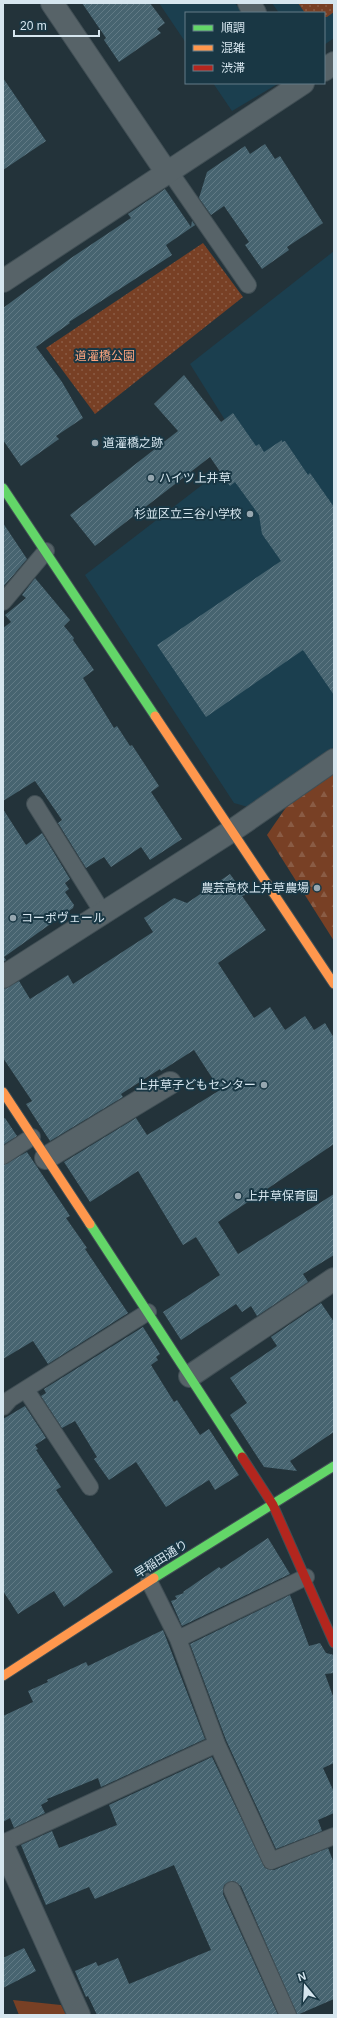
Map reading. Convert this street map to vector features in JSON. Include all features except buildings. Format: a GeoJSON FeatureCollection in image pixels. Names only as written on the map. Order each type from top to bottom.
{"type":"FeatureCollection","features":[{"type":"Feature","properties":{"kind":"street"},"geometry":{"type":"LineString","coordinates":[[52,3],[169,172]]}},
{"type":"Feature","properties":{"kind":"street"},"geometry":{"type":"LineString","coordinates":[[249,3],[255,12]]}},
{"type":"Feature","properties":{"kind":"street"},"geometry":{"type":"LineString","coordinates":[[325,69],[334,63]]}},
{"type":"Feature","properties":{"kind":"street"},"geometry":{"type":"LineString","coordinates":[[3,281],[301,84]]}},
{"type":"Feature","properties":{"kind":"street"},"geometry":{"type":"LineString","coordinates":[[3,488],[233,830],[334,984]]}},
{"type":"Feature","properties":{"kind":"street"},"geometry":{"type":"LineString","coordinates":[[3,977],[233,830],[334,760]]}},
{"type":"Feature","properties":{"kind":"street"},"geometry":{"type":"LineString","coordinates":[[46,1158],[170,1083]]}},
{"type":"Feature","properties":{"kind":"street"},"geometry":{"type":"LineString","coordinates":[[3,1092],[190,1376],[272,1505],[306,1577],[334,1643]]}},
{"type":"Feature","properties":{"kind":"street"},"geometry":{"type":"LineString","coordinates":[[190,1376],[334,1279]]}},
{"type":"Feature","properties":{"kind":"street","name":"早稲田通り"},"geometry":{"type":"LineString","coordinates":[[3,1676],[149,1581],[334,1466]]}},
{"type":"Feature","properties":{"kind":"street"},"geometry":{"type":"LineString","coordinates":[[3,1846],[79,2015]]}},
{"type":"Feature","properties":{"kind":"lane"},"geometry":{"type":"LineString","coordinates":[[169,172],[248,285]]}},
{"type":"Feature","properties":{"kind":"lane"},"geometry":{"type":"LineString","coordinates":[[3,602],[46,551]]}},
{"type":"Feature","properties":{"kind":"lane"},"geometry":{"type":"LineString","coordinates":[[35,804],[103,913]]}},
{"type":"Feature","properties":{"kind":"lane"},"geometry":{"type":"LineString","coordinates":[[3,1156],[32,1136]]}},
{"type":"Feature","properties":{"kind":"lane"},"geometry":{"type":"LineString","coordinates":[[3,1407],[10,1399],[148,1312]]}},
{"type":"Feature","properties":{"kind":"lane"},"geometry":{"type":"LineString","coordinates":[[26,1390],[90,1487]]}},
{"type":"Feature","properties":{"kind":"lane"},"geometry":{"type":"LineString","coordinates":[[178,1639],[306,1577]]}},
{"type":"Feature","properties":{"kind":"lane"},"geometry":{"type":"LineString","coordinates":[[149,1581],[178,1639],[217,1744],[271,1861],[334,1836]]}},
{"type":"Feature","properties":{"kind":"lane"},"geometry":{"type":"LineString","coordinates":[[3,1843],[217,1744]]}},
{"type":"Feature","properties":{"kind":"lane"},"geometry":{"type":"LineString","coordinates":[[232,1890],[288,2015]]}},
{"type":"Feature","properties":{"kind":"shaded area"},"geometry":{"type":"Polygon","coordinates":[[[159,3],[235,3],[241,12],[185,12],[185,42],[159,3]]]}},
{"type":"Feature","properties":{"kind":"shaded area"},"geometry":{"type":"Polygon","coordinates":[[[272,3],[334,3],[334,38],[325,44],[325,12],[278,12],[272,3]]]}},
{"type":"Feature","properties":{"kind":"shaded area"},"geometry":{"type":"Polygon","coordinates":[[[214,84],[277,84],[232,111],[214,84]]]}},
{"type":"Feature","properties":{"kind":"shaded area","name":"杉並区立三谷小学校"},"geometry":{"type":"Polygon","coordinates":[[[334,251],[334,747],[248,807],[234,803],[85,575],[245,452],[190,364],[334,251]]]}},
{"type":"Feature","properties":{"kind":"green space"},"geometry":{"type":"Polygon","coordinates":[[[298,3],[334,3],[334,12],[327,17],[325,17],[325,12],[304,12],[298,3]]]}},
{"type":"Feature","properties":{"kind":"green space","name":"道灌橋公園"},"geometry":{"type":"Polygon","coordinates":[[[203,243],[243,297],[95,414],[46,348],[203,243]]]}},
{"type":"Feature","properties":{"kind":"green space","name":"農芸高校上井草農場"},"geometry":{"type":"Polygon","coordinates":[[[334,774],[334,941],[267,835],[287,806],[334,774]]]}},
{"type":"Feature","properties":{"kind":"green space"},"geometry":{"type":"Polygon","coordinates":[[[13,2000],[61,2005],[66,2015],[19,2015],[13,2000]]]}},
{"type":"Feature","properties":{"kind":"traffic: fast"},"geometry":{"type":"LineString","coordinates":[[3,488],[155,716]]}},
{"type":"Feature","properties":{"kind":"traffic: fast"},"geometry":{"type":"LineString","coordinates":[[90,1224],[242,1457]]}},
{"type":"Feature","properties":{"kind":"traffic: fast"},"geometry":{"type":"LineString","coordinates":[[154,1578],[334,1466]]}},
{"type":"Feature","properties":{"kind":"traffic: slow"},"geometry":{"type":"LineString","coordinates":[[155,716],[334,984]]}},
{"type":"Feature","properties":{"kind":"traffic: slow"},"geometry":{"type":"LineString","coordinates":[[3,1092],[90,1224]]}},
{"type":"Feature","properties":{"kind":"traffic: slow"},"geometry":{"type":"LineString","coordinates":[[3,1676],[154,1578]]}},
{"type":"Feature","properties":{"kind":"traffic: jam"},"geometry":{"type":"LineString","coordinates":[[242,1457],[273,1505],[334,1643]]}},
{"type":"Feature","properties":{"kind":"place","name":"道灌橋之跡"},"geometry":{"type":"Point","coordinates":[95,443]}},
{"type":"Feature","properties":{"kind":"place","name":"ハイツ上井草"},"geometry":{"type":"Point","coordinates":[151,478]}},
{"type":"Feature","properties":{"kind":"place","name":"杉並区立三谷小学校"},"geometry":{"type":"Point","coordinates":[250,514]}},
{"type":"Feature","properties":{"kind":"place","name":"農芸高校上井草農場"},"geometry":{"type":"Point","coordinates":[317,888]}},
{"type":"Feature","properties":{"kind":"place","name":"コーポヴェール"},"geometry":{"type":"Point","coordinates":[13,918]}},
{"type":"Feature","properties":{"kind":"place","name":"上井草子どもセンター"},"geometry":{"type":"Point","coordinates":[264,1085]}},
{"type":"Feature","properties":{"kind":"place","name":"上井草保育園"},"geometry":{"type":"Point","coordinates":[238,1196]}}]}
